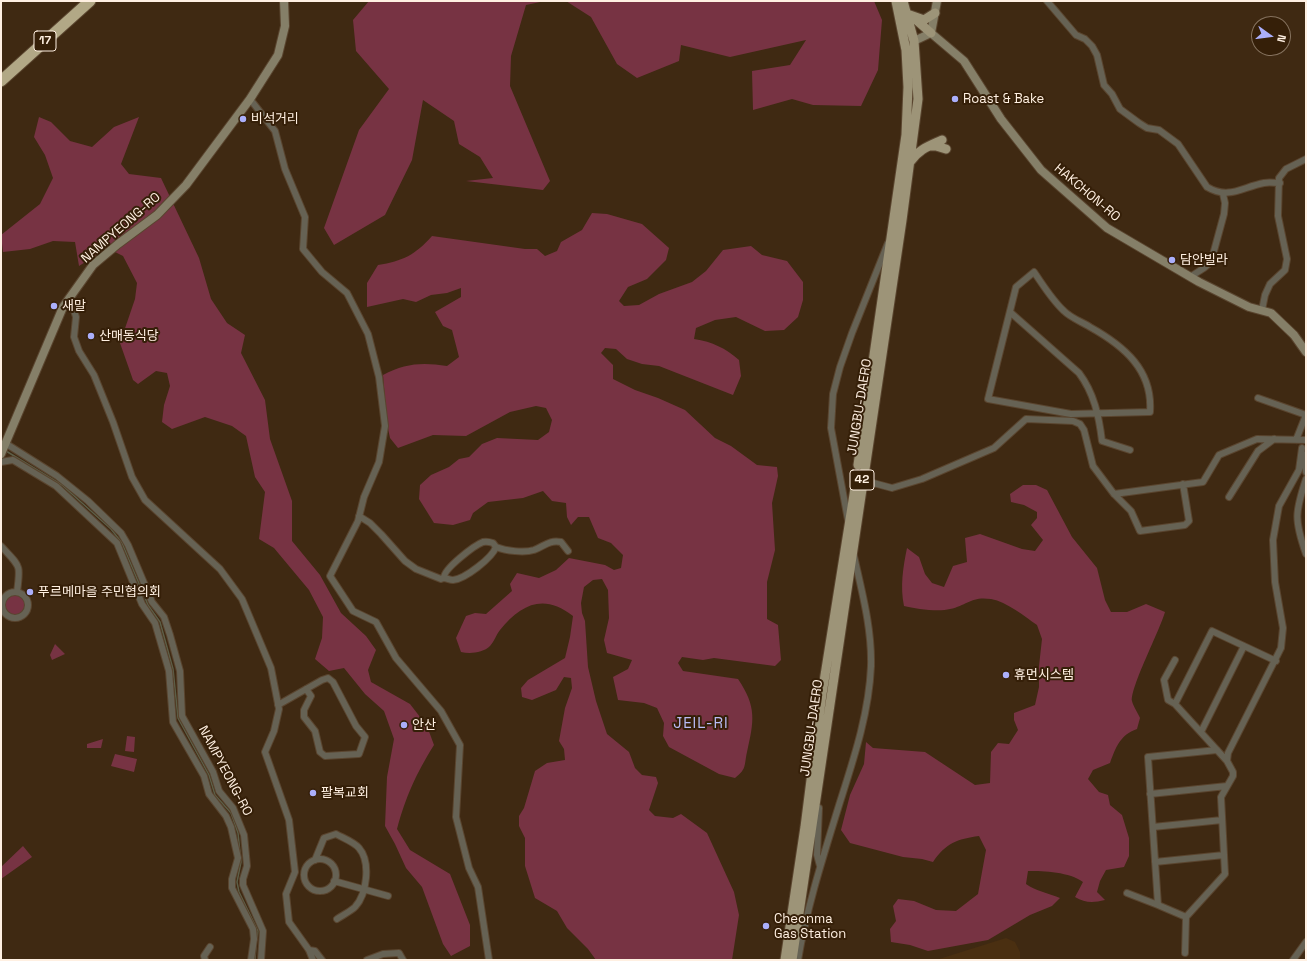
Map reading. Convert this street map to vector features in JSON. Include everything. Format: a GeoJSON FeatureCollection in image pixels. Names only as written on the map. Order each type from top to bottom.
{"type":"FeatureCollection","features":[{"type":"Feature","properties":{"kind":"highway","name":"17"},"geometry":{"type":"LineString","coordinates":[[1,75],[80,1]]}},
{"type":"Feature","properties":{"kind":"highway","name":"17"},"geometry":{"type":"LineString","coordinates":[[1,81],[90,1]]}},
{"type":"Feature","properties":{"kind":"main road","name":"JUNGBU-DAERO"},"geometry":{"type":"LineString","coordinates":[[785,960],[805,827],[822,694],[849,524],[906,135],[908,87],[906,50],[896,1]]}},
{"type":"Feature","properties":{"kind":"main road","name":"JUNGBU-DAERO"},"geometry":{"type":"LineString","coordinates":[[792,960],[910,163],[918,99],[914,41],[910,16],[903,1]]}},
{"type":"Feature","properties":{"kind":"main road"},"geometry":{"type":"LineString","coordinates":[[910,16],[924,20],[935,13]]}},
{"type":"Feature","properties":{"kind":"main road"},"geometry":{"type":"LineString","coordinates":[[910,16],[931,32]]}},
{"type":"Feature","properties":{"kind":"main road"},"geometry":{"type":"LineString","coordinates":[[910,163],[915,154],[925,147],[944,145]]}},
{"type":"Feature","properties":{"kind":"street","name":"NAMPYEONG-RO"},"geometry":{"type":"LineString","coordinates":[[1,454],[63,307],[93,265],[157,215],[186,185],[250,99],[278,55],[285,26],[284,1]]}},
{"type":"Feature","properties":{"kind":"street"},"geometry":{"type":"LineString","coordinates":[[914,41],[931,32],[937,1]]}},
{"type":"Feature","properties":{"kind":"street"},"geometry":{"type":"LineString","coordinates":[[1047,1],[1076,35],[1085,39],[1092,46],[1097,56],[1104,85],[1120,108],[1147,128],[1159,130],[1178,144],[1207,187],[1223,194],[1231,194],[1263,183],[1280,183]]}},
{"type":"Feature","properties":{"kind":"street","name":"HAKCHON-RO"},"geometry":{"type":"LineString","coordinates":[[931,32],[964,62],[1001,119],[1041,170],[1107,228],[1190,277],[1250,306],[1271,313],[1294,335],[1306,352]]}},
{"type":"Feature","properties":{"kind":"street"},"geometry":{"type":"LineString","coordinates":[[250,99],[275,131],[285,169],[305,217],[304,249],[322,272],[347,293],[368,334],[379,377],[385,426],[379,462],[364,497],[359,516],[330,576],[353,611],[376,622],[396,658],[441,711],[460,746],[456,817],[469,868],[478,887],[489,960]]}},
{"type":"Feature","properties":{"kind":"street"},"geometry":{"type":"LineString","coordinates":[[1262,310],[1265,295],[1270,284],[1285,270],[1287,260],[1278,216],[1281,174],[1286,169],[1306,159]]}},
{"type":"Feature","properties":{"kind":"street"},"geometry":{"type":"LineString","coordinates":[[1190,277],[1210,262],[1224,214],[1225,203],[1223,194]]}},
{"type":"Feature","properties":{"kind":"street"},"geometry":{"type":"LineString","coordinates":[[849,524],[831,428],[833,394],[840,367],[852,334],[877,267],[891,238]]}},
{"type":"Feature","properties":{"kind":"street"},"geometry":{"type":"LineString","coordinates":[[1034,272],[1064,312],[1108,338],[1134,360],[1145,378],[1151,398],[1150,412],[1071,414],[1043,410],[988,398],[1010,312],[1016,287],[1034,272]]}},
{"type":"Feature","properties":{"kind":"street"},"geometry":{"type":"LineString","coordinates":[[70,297],[76,317],[74,337],[102,395],[132,477],[145,500],[220,569],[242,599],[271,668],[279,709],[274,731],[265,752],[289,820],[295,868],[295,872],[286,894],[289,922],[309,950],[313,960]]}},
{"type":"Feature","properties":{"kind":"street"},"geometry":{"type":"LineString","coordinates":[[1010,312],[1079,373],[1088,384],[1099,414],[1102,441],[1130,450]]}},
{"type":"Feature","properties":{"kind":"street"},"geometry":{"type":"LineString","coordinates":[[1258,398],[1306,415],[1296,440]]}},
{"type":"Feature","properties":{"kind":"street"},"geometry":{"type":"LineString","coordinates":[[1042,419],[1043,410]]}},
{"type":"Feature","properties":{"kind":"street"},"geometry":{"type":"LineString","coordinates":[[862,480],[892,488],[922,479],[994,448],[1026,419],[1042,419],[1073,421],[1080,424],[1084,430],[1093,466],[1114,494],[1131,510],[1140,531],[1186,525],[1189,521],[1182,484]]}},
{"type":"Feature","properties":{"kind":"street"},"geometry":{"type":"LineString","coordinates":[[1114,494],[1203,482],[1220,455],[1257,439],[1306,440],[1302,448],[1299,470],[1278,506],[1273,540],[1274,568],[1283,628],[1281,648],[1276,661],[1228,753],[1227,761]]}},
{"type":"Feature","properties":{"kind":"street"},"geometry":{"type":"LineString","coordinates":[[1229,497],[1258,451],[1274,439]]}},
{"type":"Feature","properties":{"kind":"street","name":"NAMPYEONG-RO"},"geometry":{"type":"LineString","coordinates":[[5,443],[58,476],[88,501],[121,533],[128,545],[152,602],[164,617],[180,671],[182,716],[213,772],[219,791],[233,808],[244,835],[247,866],[243,879],[243,886],[263,931],[261,960]]}},
{"type":"Feature","properties":{"kind":"street"},"geometry":{"type":"LineString","coordinates":[[1302,448],[1306,472]]}},
{"type":"Feature","properties":{"kind":"street","name":"NAMPYEONG-RO"},"geometry":{"type":"LineString","coordinates":[[1,462],[13,460],[56,486],[117,543],[142,604],[155,623],[169,671],[173,722],[204,776],[209,794],[226,816],[231,827],[238,858],[232,879],[232,888],[253,929],[254,939],[251,960]]}},
{"type":"Feature","properties":{"kind":"street"},"geometry":{"type":"LineString","coordinates":[[1306,479],[1296,516],[1306,554]]}},
{"type":"Feature","properties":{"kind":"street"},"geometry":{"type":"LineString","coordinates":[[359,516],[370,523],[381,534],[404,562],[430,576],[441,579],[444,578],[453,580],[464,576],[491,555],[496,547]]}},
{"type":"Feature","properties":{"kind":"street"},"geometry":{"type":"LineString","coordinates":[[444,578],[444,573],[452,565],[475,547],[487,541],[493,543],[496,547],[508,550],[533,550],[542,545],[555,541],[561,542],[568,551]]}},
{"type":"Feature","properties":{"kind":"street"},"geometry":{"type":"LineString","coordinates":[[1,546],[18,564],[20,571],[17,592]]}},
{"type":"Feature","properties":{"kind":"street"},"geometry":{"type":"LineString","coordinates":[[798,960],[805,918],[858,742],[865,711],[871,666],[868,619],[852,548]]}},
{"type":"Feature","properties":{"kind":"street"},"geometry":{"type":"LineString","coordinates":[[17,592],[26,598],[28,609],[22,617],[13,618],[4,612],[3,603],[8,596],[17,592]]}},
{"type":"Feature","properties":{"kind":"street"},"geometry":{"type":"LineString","coordinates":[[1175,704],[1212,631],[1276,661]]}},
{"type":"Feature","properties":{"kind":"street"},"geometry":{"type":"LineString","coordinates":[[1201,732],[1244,646]]}},
{"type":"Feature","properties":{"kind":"street"},"geometry":{"type":"LineString","coordinates":[[1175,660],[1164,680],[1168,700],[1175,704],[1201,732],[1227,761],[1233,772],[1221,797],[1225,874],[1186,917],[1185,952]]}},
{"type":"Feature","properties":{"kind":"street"},"geometry":{"type":"LineString","coordinates":[[278,705],[306,689],[322,680],[328,678],[333,682],[356,726],[365,737],[359,754],[325,756],[320,752],[315,730],[304,717],[304,710],[311,696],[306,689]]}},
{"type":"Feature","properties":{"kind":"street"},"geometry":{"type":"LineString","coordinates":[[1158,905],[1148,757],[1217,750]]}},
{"type":"Feature","properties":{"kind":"street"},"geometry":{"type":"LineString","coordinates":[[818,779],[820,794],[817,822],[817,855],[820,866]]}},
{"type":"Feature","properties":{"kind":"street"},"geometry":{"type":"LineString","coordinates":[[1150,794],[1227,786]]}},
{"type":"Feature","properties":{"kind":"street"},"geometry":{"type":"LineString","coordinates":[[1152,827],[1222,820]]}},
{"type":"Feature","properties":{"kind":"street"},"geometry":{"type":"LineString","coordinates":[[315,860],[324,838],[336,834],[359,848],[364,857],[366,867],[364,889],[355,906],[337,919]]}},
{"type":"Feature","properties":{"kind":"street"},"geometry":{"type":"LineString","coordinates":[[1155,862],[1224,855]]}},
{"type":"Feature","properties":{"kind":"street"},"geometry":{"type":"LineString","coordinates":[[315,860],[325,860],[333,866],[335,871],[334,882],[327,889],[317,891],[312,889],[305,881],[304,871],[310,862],[315,860]]}},
{"type":"Feature","properties":{"kind":"street"},"geometry":{"type":"LineString","coordinates":[[295,868],[304,871]]}},
{"type":"Feature","properties":{"kind":"street"},"geometry":{"type":"LineString","coordinates":[[334,882],[388,896]]}},
{"type":"Feature","properties":{"kind":"street"},"geometry":{"type":"LineString","coordinates":[[1127,893],[1186,917]]}},
{"type":"Feature","properties":{"kind":"street"},"geometry":{"type":"LineString","coordinates":[[1293,960],[1306,942]]}},
{"type":"Feature","properties":{"kind":"street"},"geometry":{"type":"LineString","coordinates":[[205,960],[204,956],[210,947]]}},
{"type":"Feature","properties":{"kind":"street"},"geometry":{"type":"LineString","coordinates":[[309,950],[315,951],[322,960]]}},
{"type":"Feature","properties":{"kind":"street"},"geometry":{"type":"LineString","coordinates":[[367,960],[383,954],[398,953],[403,960]]}},
{"type":"Feature","properties":{"kind":"shaded area"},"geometry":{"type":"Polygon","coordinates":[[[369,1],[545,1],[526,5],[511,56],[510,86],[550,181],[543,190],[466,181],[493,178],[480,157],[459,144],[454,121],[423,100],[412,160],[385,215],[334,245],[324,228],[359,130],[389,89],[356,51],[353,20],[369,1]]]}},
{"type":"Feature","properties":{"kind":"shaded area"},"geometry":{"type":"Polygon","coordinates":[[[566,1],[874,1],[882,20],[878,70],[861,106],[813,105],[792,99],[753,110],[752,71],[790,65],[806,40],[730,57],[681,45],[679,61],[637,78],[617,64],[591,17],[566,1]]]}},
{"type":"Feature","properties":{"kind":"shaded area"},"geometry":{"type":"Polygon","coordinates":[[[39,117],[51,122],[70,141],[92,147],[114,127],[139,117],[121,164],[129,174],[161,178],[199,258],[211,299],[227,323],[245,335],[241,353],[265,400],[270,439],[292,501],[292,541],[320,575],[341,613],[366,636],[376,650],[368,670],[371,682],[410,704],[427,726],[434,745],[412,786],[397,829],[410,850],[450,874],[470,925],[470,946],[451,956],[443,944],[422,887],[406,868],[385,826],[387,777],[394,739],[384,711],[365,694],[344,668],[329,671],[315,659],[322,638],[323,617],[309,590],[274,548],[259,539],[265,492],[255,477],[246,436],[232,426],[205,417],[172,429],[162,422],[164,405],[170,386],[167,373],[156,371],[138,384],[133,380],[120,343],[135,299],[137,283],[123,256],[107,248],[79,266],[75,242],[53,241],[30,249],[3,252],[1,235],[40,204],[53,178],[45,155],[34,137],[39,117]]]}},
{"type":"Feature","properties":{"kind":"shaded area"},"geometry":{"type":"Polygon","coordinates":[[[592,213],[607,214],[642,224],[669,248],[666,260],[647,279],[628,287],[619,301],[624,306],[639,305],[659,294],[692,282],[706,271],[723,250],[751,246],[762,255],[787,261],[803,282],[803,300],[798,317],[784,330],[765,331],[736,317],[715,320],[696,328],[694,339],[718,346],[739,360],[741,376],[733,395],[659,366],[642,364],[627,359],[616,349],[605,348],[601,353],[613,365],[613,379],[635,390],[685,410],[715,438],[731,446],[757,465],[777,467],[778,476],[772,503],[775,550],[767,582],[767,619],[778,625],[781,660],[775,666],[714,658],[703,660],[682,657],[678,663],[683,671],[738,679],[744,689],[751,706],[752,723],[744,766],[742,772],[735,778],[719,774],[669,747],[663,736],[664,723],[657,708],[644,703],[618,700],[613,677],[628,669],[632,660],[607,653],[604,640],[609,618],[608,590],[602,579],[593,580],[584,587],[581,603],[585,621],[588,667],[596,701],[607,734],[629,752],[635,768],[642,775],[656,777],[658,783],[649,810],[655,816],[673,818],[681,814],[707,833],[734,892],[739,915],[732,960],[596,960],[588,949],[567,928],[557,911],[535,898],[525,866],[525,838],[519,826],[519,816],[524,808],[535,771],[547,763],[565,760],[564,749],[559,741],[565,708],[572,688],[571,678],[564,677],[556,690],[532,700],[522,697],[521,688],[528,680],[565,658],[573,616],[562,609],[543,603],[525,608],[516,614],[508,621],[491,644],[480,652],[461,652],[456,638],[466,616],[475,613],[486,614],[512,591],[510,584],[517,573],[539,578],[556,570],[569,558],[605,565],[614,570],[621,568],[623,555],[611,543],[598,538],[589,517],[578,517],[571,525],[567,517],[566,503],[552,501],[543,491],[523,498],[488,502],[473,513],[470,520],[453,525],[434,523],[419,499],[420,485],[431,475],[449,467],[459,459],[469,457],[482,444],[497,438],[538,440],[549,432],[552,420],[546,408],[536,406],[510,412],[466,436],[433,435],[398,448],[390,438],[387,424],[383,375],[399,368],[414,364],[447,366],[459,357],[452,330],[443,326],[435,312],[461,297],[461,288],[447,293],[431,295],[416,302],[403,299],[367,307],[367,283],[378,265],[408,256],[420,248],[432,236],[525,249],[537,249],[545,256],[557,251],[561,242],[582,230],[592,213]]]}},
{"type":"Feature","properties":{"kind":"shaded area"},"geometry":{"type":"Polygon","coordinates":[[[1023,485],[1036,485],[1047,490],[1072,537],[1097,568],[1105,600],[1111,612],[1127,612],[1146,604],[1165,612],[1140,672],[1133,694],[1132,701],[1140,718],[1137,729],[1126,735],[1119,742],[1110,763],[1093,770],[1088,779],[1099,792],[1108,795],[1110,805],[1122,815],[1129,838],[1129,856],[1124,867],[1106,870],[1100,881],[1097,892],[1105,900],[1089,902],[1075,897],[1083,882],[1071,876],[1049,872],[1028,871],[1026,884],[1060,898],[1052,906],[1030,915],[988,940],[928,951],[910,945],[891,942],[890,929],[896,921],[893,906],[898,899],[914,901],[936,910],[956,911],[978,894],[986,850],[979,836],[964,839],[947,846],[933,862],[903,857],[850,843],[841,830],[850,795],[864,764],[866,742],[873,748],[925,752],[975,785],[990,783],[991,752],[998,743],[1009,744],[1018,730],[1014,720],[1014,713],[1035,705],[1039,687],[1039,666],[1042,639],[1037,625],[1009,606],[991,599],[984,598],[974,600],[945,610],[927,610],[904,606],[902,577],[907,548],[919,557],[925,574],[932,583],[944,587],[953,566],[967,562],[965,538],[980,534],[1022,549],[1035,551],[1043,540],[1031,525],[1037,518],[1037,512],[1024,505],[1011,502],[1010,494],[1023,485]]]}},
{"type":"Feature","properties":{"kind":"shaded area"},"geometry":{"type":"Polygon","coordinates":[[[15,595],[22,598],[25,605],[22,612],[15,615],[8,612],[5,605],[8,598],[15,595]]]}},
{"type":"Feature","properties":{"kind":"shaded area"},"geometry":{"type":"Polygon","coordinates":[[[55,644],[65,654],[52,660],[50,655],[55,644]]]}},
{"type":"Feature","properties":{"kind":"shaded area"},"geometry":{"type":"Polygon","coordinates":[[[127,736],[135,737],[134,752],[125,751],[127,736]]]}},
{"type":"Feature","properties":{"kind":"shaded area"},"geometry":{"type":"Polygon","coordinates":[[[103,739],[101,748],[87,748],[87,744],[103,739]]]}},
{"type":"Feature","properties":{"kind":"shaded area"},"geometry":{"type":"Polygon","coordinates":[[[115,754],[137,759],[134,772],[111,766],[115,754]]]}},
{"type":"Feature","properties":{"kind":"shaded area"},"geometry":{"type":"Polygon","coordinates":[[[23,846],[32,857],[1,879],[1,867],[23,846]]]}},
{"type":"Feature","properties":{"kind":"shaded area"},"geometry":{"type":"Polygon","coordinates":[[[1006,938],[1015,942],[1020,952],[1020,960],[936,960],[1006,938]]]}},
{"type":"Feature","properties":{"kind":"waterway"},"geometry":{"type":"LineString","coordinates":[[6,451],[62,485],[111,529],[122,543],[148,605],[160,622],[173,669],[178,718],[209,775],[215,795],[231,813],[238,833],[241,862],[237,882],[239,892],[258,931],[257,940]]}},
{"type":"Feature","properties":{"kind":"waterway"},"geometry":{"type":"LineString","coordinates":[[255,960],[256,944]]}},
{"type":"Feature","properties":{"kind":"place","name":"Roast & Bake"},"geometry":{"type":"Point","coordinates":[955,99]}},
{"type":"Feature","properties":{"kind":"place","name":"비석거리"},"geometry":{"type":"Point","coordinates":[243,119]}},
{"type":"Feature","properties":{"kind":"place","name":"담안빌라"},"geometry":{"type":"Point","coordinates":[1172,260]}},
{"type":"Feature","properties":{"kind":"place","name":"새말"},"geometry":{"type":"Point","coordinates":[54,306]}},
{"type":"Feature","properties":{"kind":"place","name":"산매동식당"},"geometry":{"type":"Point","coordinates":[91,336]}},
{"type":"Feature","properties":{"kind":"place","name":"푸르메마을 주민협의회"},"geometry":{"type":"Point","coordinates":[30,592]}},
{"type":"Feature","properties":{"kind":"place","name":"휴먼시스템"},"geometry":{"type":"Point","coordinates":[1006,675]}},
{"type":"Feature","properties":{"kind":"place","name":"안산"},"geometry":{"type":"Point","coordinates":[404,725]}},
{"type":"Feature","properties":{"kind":"place","name":"팔복교회"},"geometry":{"type":"Point","coordinates":[313,793]}},
{"type":"Feature","properties":{"kind":"place","name":"Cheonma Gas Station"},"geometry":{"type":"Point","coordinates":[766,926]}},
{"type":"Feature","properties":{"kind":"district","name":"JEIL-RI"},"geometry":{"type":"Point","coordinates":[701,724]}}]}
